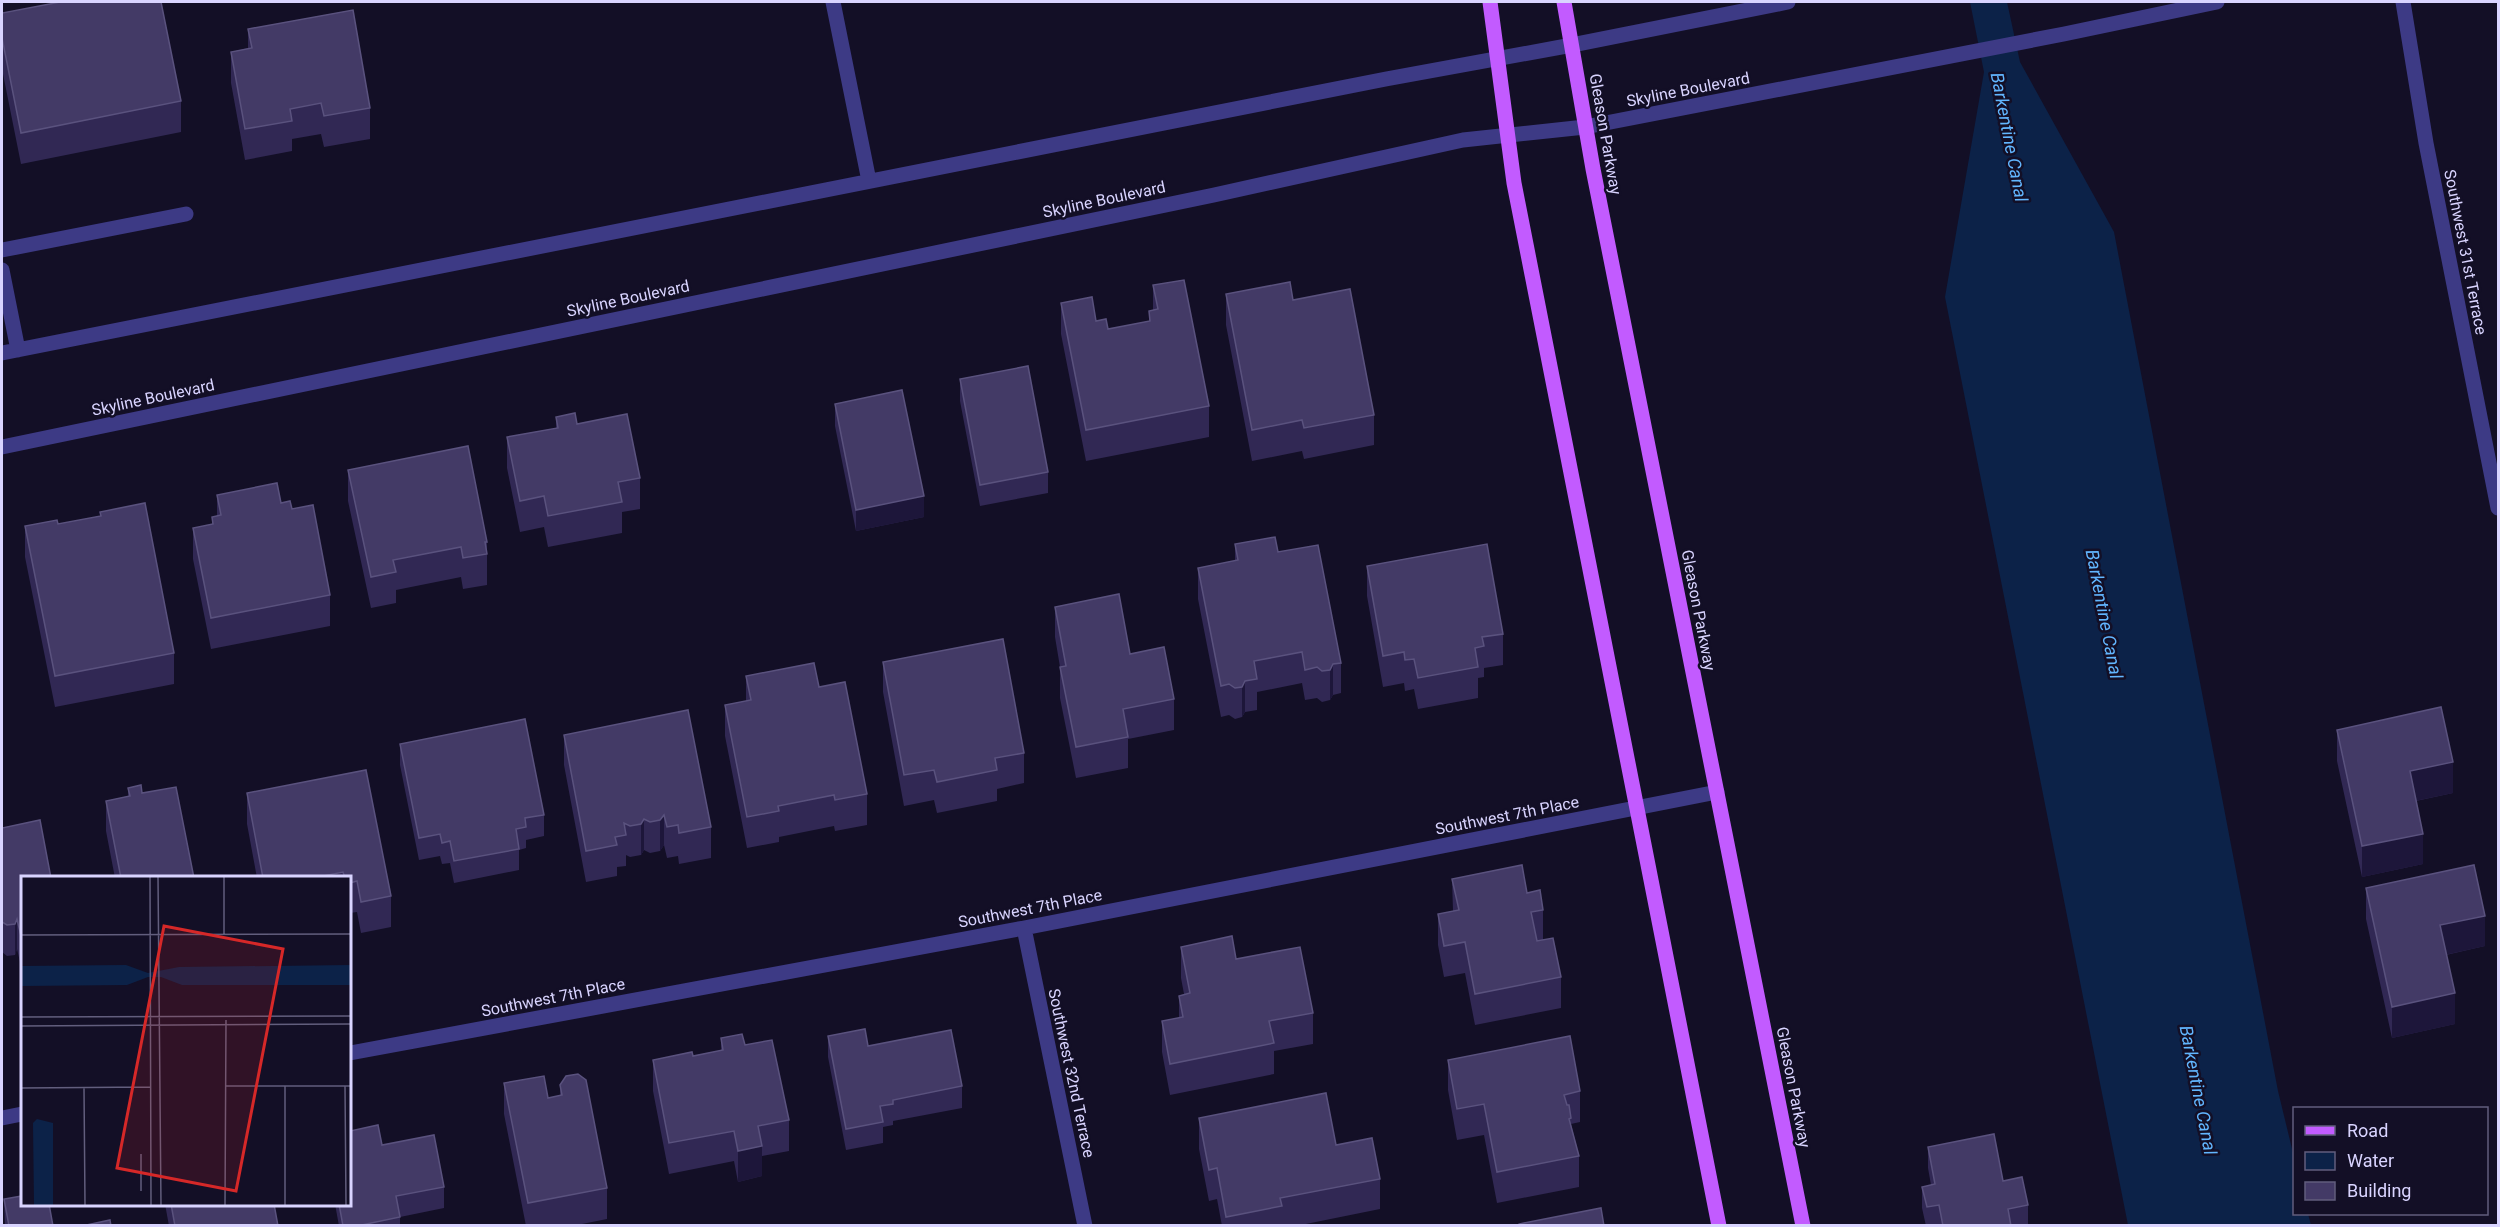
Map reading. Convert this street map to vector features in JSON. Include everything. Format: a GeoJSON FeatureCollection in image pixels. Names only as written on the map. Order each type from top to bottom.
{"type":"FeatureCollection","features":[{"type":"Feature","properties":{"kind":"main road"},"geometry":{"type":"LineString","coordinates":[[1490,2],[1518,203],[1719,1226]]}},
{"type":"Feature","properties":{"kind":"main road","name":"Gleason Parkway"},"geometry":{"type":"LineString","coordinates":[[1564,2],[1585,127],[1803,1226]]}},
{"type":"Feature","properties":{"kind":"street"},"geometry":{"type":"LineString","coordinates":[[833,2],[869,181]]}},
{"type":"Feature","properties":{"kind":"street"},"geometry":{"type":"LineString","coordinates":[[2,353],[1386,79],[1788,2]]}},
{"type":"Feature","properties":{"kind":"street","name":"Skyline Boulevard"},"geometry":{"type":"LineString","coordinates":[[2,447],[1214,195],[1463,140],[1585,127],[2217,2]]}},
{"type":"Feature","properties":{"kind":"street","name":"Southwest 31st Terrace"},"geometry":{"type":"LineString","coordinates":[[2403,2],[2426,143],[2499,508]]}},
{"type":"Feature","properties":{"kind":"street"},"geometry":{"type":"LineString","coordinates":[[2,250],[186,214]]}},
{"type":"Feature","properties":{"kind":"street"},"geometry":{"type":"LineString","coordinates":[[2,270],[18,350]]}},
{"type":"Feature","properties":{"kind":"street","name":"Southwest 7th Place"},"geometry":{"type":"LineString","coordinates":[[351,1053],[1024,928],[1717,792]]}},
{"type":"Feature","properties":{"kind":"street","name":"Southwest 32nd Terrace"},"geometry":{"type":"LineString","coordinates":[[1024,928],[1085,1226]]}},
{"type":"Feature","properties":{"kind":"street"},"geometry":{"type":"LineString","coordinates":[[2,1118],[21,1114]]}},
{"type":"Feature","properties":{"kind":"water","name":"Barkentine Canal"},"geometry":{"type":"Polygon","coordinates":[[[1970,2],[2007,2],[2020,62],[2114,232],[2278,1091],[2293,1153],[2293,1215],[2308,1215],[2311,1225],[2128,1225],[1945,297],[1984,72],[1970,2]]]}},
{"type":"Feature","properties":{"kind":"building"},"geometry":{"type":"Polygon","coordinates":[[[60,2],[161,2],[181,101],[21,133],[2,38],[2,13],[60,2]]]}},
{"type":"Feature","properties":{"kind":"building"},"geometry":{"type":"Polygon","coordinates":[[[353,10],[370,108],[324,116],[321,103],[290,109],[292,121],[245,129],[231,52],[252,48],[248,29],[353,10]]]}},
{"type":"Feature","properties":{"kind":"building"},"geometry":{"type":"Polygon","coordinates":[[[1184,280],[1209,406],[1086,430],[1061,303],[1092,297],[1096,321],[1106,319],[1108,329],[1150,321],[1149,311],[1158,309],[1153,285],[1184,280]]]}},
{"type":"Feature","properties":{"kind":"building"},"geometry":{"type":"Polygon","coordinates":[[[1290,282],[1293,300],[1350,289],[1374,415],[1304,428],[1302,420],[1252,430],[1226,294],[1290,282]]]}},
{"type":"Feature","properties":{"kind":"building"},"geometry":{"type":"Polygon","coordinates":[[[1028,366],[1048,472],[980,485],[960,379],[1028,366]]]}},
{"type":"Feature","properties":{"kind":"building"},"geometry":{"type":"Polygon","coordinates":[[[902,390],[924,496],[856,510],[835,404],[902,390]]]}},
{"type":"Feature","properties":{"kind":"building"},"geometry":{"type":"Polygon","coordinates":[[[575,413],[577,424],[627,414],[640,478],[618,482],[622,502],[548,516],[544,496],[520,501],[507,437],[558,428],[556,417],[575,413]]]}},
{"type":"Feature","properties":{"kind":"building"},"geometry":{"type":"Polygon","coordinates":[[[468,446],[487,542],[485,542],[487,554],[463,558],[461,547],[393,560],[396,572],[371,577],[348,470],[468,446]]]}},
{"type":"Feature","properties":{"kind":"building"},"geometry":{"type":"Polygon","coordinates":[[[277,483],[281,503],[290,501],[292,509],[313,505],[330,595],[211,618],[193,528],[213,524],[212,517],[221,515],[217,495],[277,483]]]}},
{"type":"Feature","properties":{"kind":"building"},"geometry":{"type":"Polygon","coordinates":[[[145,503],[174,653],[55,676],[25,526],[57,520],[58,524],[101,516],[100,512],[145,503]]]}},
{"type":"Feature","properties":{"kind":"building"},"geometry":{"type":"Polygon","coordinates":[[[1275,537],[1278,552],[1318,545],[1341,663],[1333,664],[1330,670],[1322,671],[1317,667],[1305,670],[1302,652],[1254,661],[1257,679],[1245,681],[1242,687],[1235,688],[1229,684],[1221,686],[1198,568],[1238,560],[1235,544],[1275,537]]]}},
{"type":"Feature","properties":{"kind":"building"},"geometry":{"type":"Polygon","coordinates":[[[1487,544],[1503,634],[1482,637],[1484,646],[1475,648],[1478,667],[1418,678],[1414,659],[1405,660],[1404,652],[1383,656],[1367,566],[1487,544]]]}},
{"type":"Feature","properties":{"kind":"building"},"geometry":{"type":"Polygon","coordinates":[[[1119,594],[1130,654],[1164,647],[1174,699],[1123,709],[1128,737],[1076,747],[1060,667],[1066,666],[1055,607],[1119,594]]]}},
{"type":"Feature","properties":{"kind":"building"},"geometry":{"type":"Polygon","coordinates":[[[1003,639],[1024,753],[995,758],[997,770],[937,782],[934,770],[904,775],[883,662],[1003,639]]]}},
{"type":"Feature","properties":{"kind":"building"},"geometry":{"type":"Polygon","coordinates":[[[814,663],[819,687],[845,682],[867,794],[835,800],[834,795],[778,806],[779,811],[747,817],[725,705],[751,700],[746,676],[814,663]]]}},
{"type":"Feature","properties":{"kind":"building"},"geometry":{"type":"Polygon","coordinates":[[[2441,707],[2453,762],[2410,771],[2423,834],[2362,846],[2337,730],[2441,707]]]}},
{"type":"Feature","properties":{"kind":"building"},"geometry":{"type":"Polygon","coordinates":[[[688,710],[711,827],[679,833],[678,825],[667,827],[664,815],[660,820],[650,822],[644,819],[641,824],[630,826],[624,823],[626,835],[615,837],[617,845],[586,851],[564,735],[688,710]]]}},
{"type":"Feature","properties":{"kind":"building"},"geometry":{"type":"Polygon","coordinates":[[[525,719],[544,815],[525,818],[526,827],[516,829],[519,849],[454,861],[450,841],[442,843],[440,834],[419,838],[400,744],[525,719]]]}},
{"type":"Feature","properties":{"kind":"building"},"geometry":{"type":"Polygon","coordinates":[[[366,770],[391,896],[361,902],[357,881],[351,883],[351,876],[344,876],[343,872],[323,876],[263,876],[247,793],[366,770]]]}},
{"type":"Feature","properties":{"kind":"building"},"geometry":{"type":"Polygon","coordinates":[[[141,785],[142,793],[176,787],[194,876],[121,876],[106,801],[130,796],[128,788],[141,785]]]}},
{"type":"Feature","properties":{"kind":"building"},"geometry":{"type":"Polygon","coordinates":[[[40,820],[51,876],[21,876],[21,936],[17,919],[15,924],[7,925],[2,922],[2,828],[40,820]]]}},
{"type":"Feature","properties":{"kind":"building"},"geometry":{"type":"Polygon","coordinates":[[[1522,865],[1527,893],[1540,890],[1543,910],[1531,912],[1537,941],[1553,938],[1561,977],[1475,994],[1465,942],[1444,946],[1438,914],[1459,910],[1452,879],[1522,865]]]}},
{"type":"Feature","properties":{"kind":"building"},"geometry":{"type":"Polygon","coordinates":[[[2474,865],[2485,916],[2440,925],[2455,993],[2392,1007],[2366,888],[2474,865]]]}},
{"type":"Feature","properties":{"kind":"building"},"geometry":{"type":"Polygon","coordinates":[[[1232,936],[1236,959],[1300,947],[1313,1013],[1269,1021],[1274,1043],[1170,1064],[1162,1021],[1183,1017],[1179,996],[1190,993],[1181,947],[1232,936]]]}},
{"type":"Feature","properties":{"kind":"building"},"geometry":{"type":"Polygon","coordinates":[[[865,1029],[868,1046],[951,1030],[962,1086],[893,1100],[893,1104],[880,1106],[883,1122],[846,1129],[828,1036],[865,1029]]]}},
{"type":"Feature","properties":{"kind":"building"},"geometry":{"type":"Polygon","coordinates":[[[742,1034],[745,1045],[772,1040],[789,1120],[758,1126],[762,1146],[738,1151],[734,1131],[669,1143],[653,1060],[692,1052],[693,1056],[723,1050],[721,1038],[742,1034]]]}},
{"type":"Feature","properties":{"kind":"building"},"geometry":{"type":"Polygon","coordinates":[[[1570,1036],[1580,1091],[1564,1095],[1569,1105],[1571,1118],[1569,1119],[1579,1156],[1497,1172],[1484,1104],[1457,1109],[1448,1060],[1570,1036]]]}},
{"type":"Feature","properties":{"kind":"building"},"geometry":{"type":"Polygon","coordinates":[[[578,1074],[586,1080],[607,1188],[528,1203],[504,1083],[544,1076],[548,1098],[562,1095],[560,1085],[566,1076],[578,1074]]]}},
{"type":"Feature","properties":{"kind":"building"},"geometry":{"type":"Polygon","coordinates":[[[1326,1093],[1336,1145],[1372,1138],[1380,1179],[1280,1198],[1282,1206],[1226,1217],[1217,1168],[1209,1170],[1199,1118],[1326,1093]]]}},
{"type":"Feature","properties":{"kind":"building"},"geometry":{"type":"Polygon","coordinates":[[[378,1125],[382,1145],[434,1135],[444,1187],[396,1196],[400,1217],[357,1226],[343,1226],[339,1206],[351,1206],[351,1131],[378,1125]]]}},
{"type":"Feature","properties":{"kind":"building"},"geometry":{"type":"Polygon","coordinates":[[[1994,1134],[2003,1181],[2022,1177],[2028,1205],[2008,1209],[2011,1226],[1943,1226],[1939,1205],[1927,1207],[1922,1187],[1935,1184],[1928,1147],[1994,1134]]]}},
{"type":"Feature","properties":{"kind":"building"},"geometry":{"type":"Polygon","coordinates":[[[21,1196],[21,1206],[49,1206],[53,1226],[9,1226],[4,1199],[21,1196]]]}},
{"type":"Feature","properties":{"kind":"building"},"geometry":{"type":"Polygon","coordinates":[[[171,1206],[274,1206],[278,1226],[175,1226],[171,1206]]]}},
{"type":"Feature","properties":{"kind":"building"},"geometry":{"type":"Polygon","coordinates":[[[1601,1208],[1604,1226],[1519,1226],[1519,1224],[1601,1208]]]}},
{"type":"Feature","properties":{"kind":"building"},"geometry":{"type":"Polygon","coordinates":[[[110,1220],[111,1226],[82,1226],[110,1220]]]}}]}
